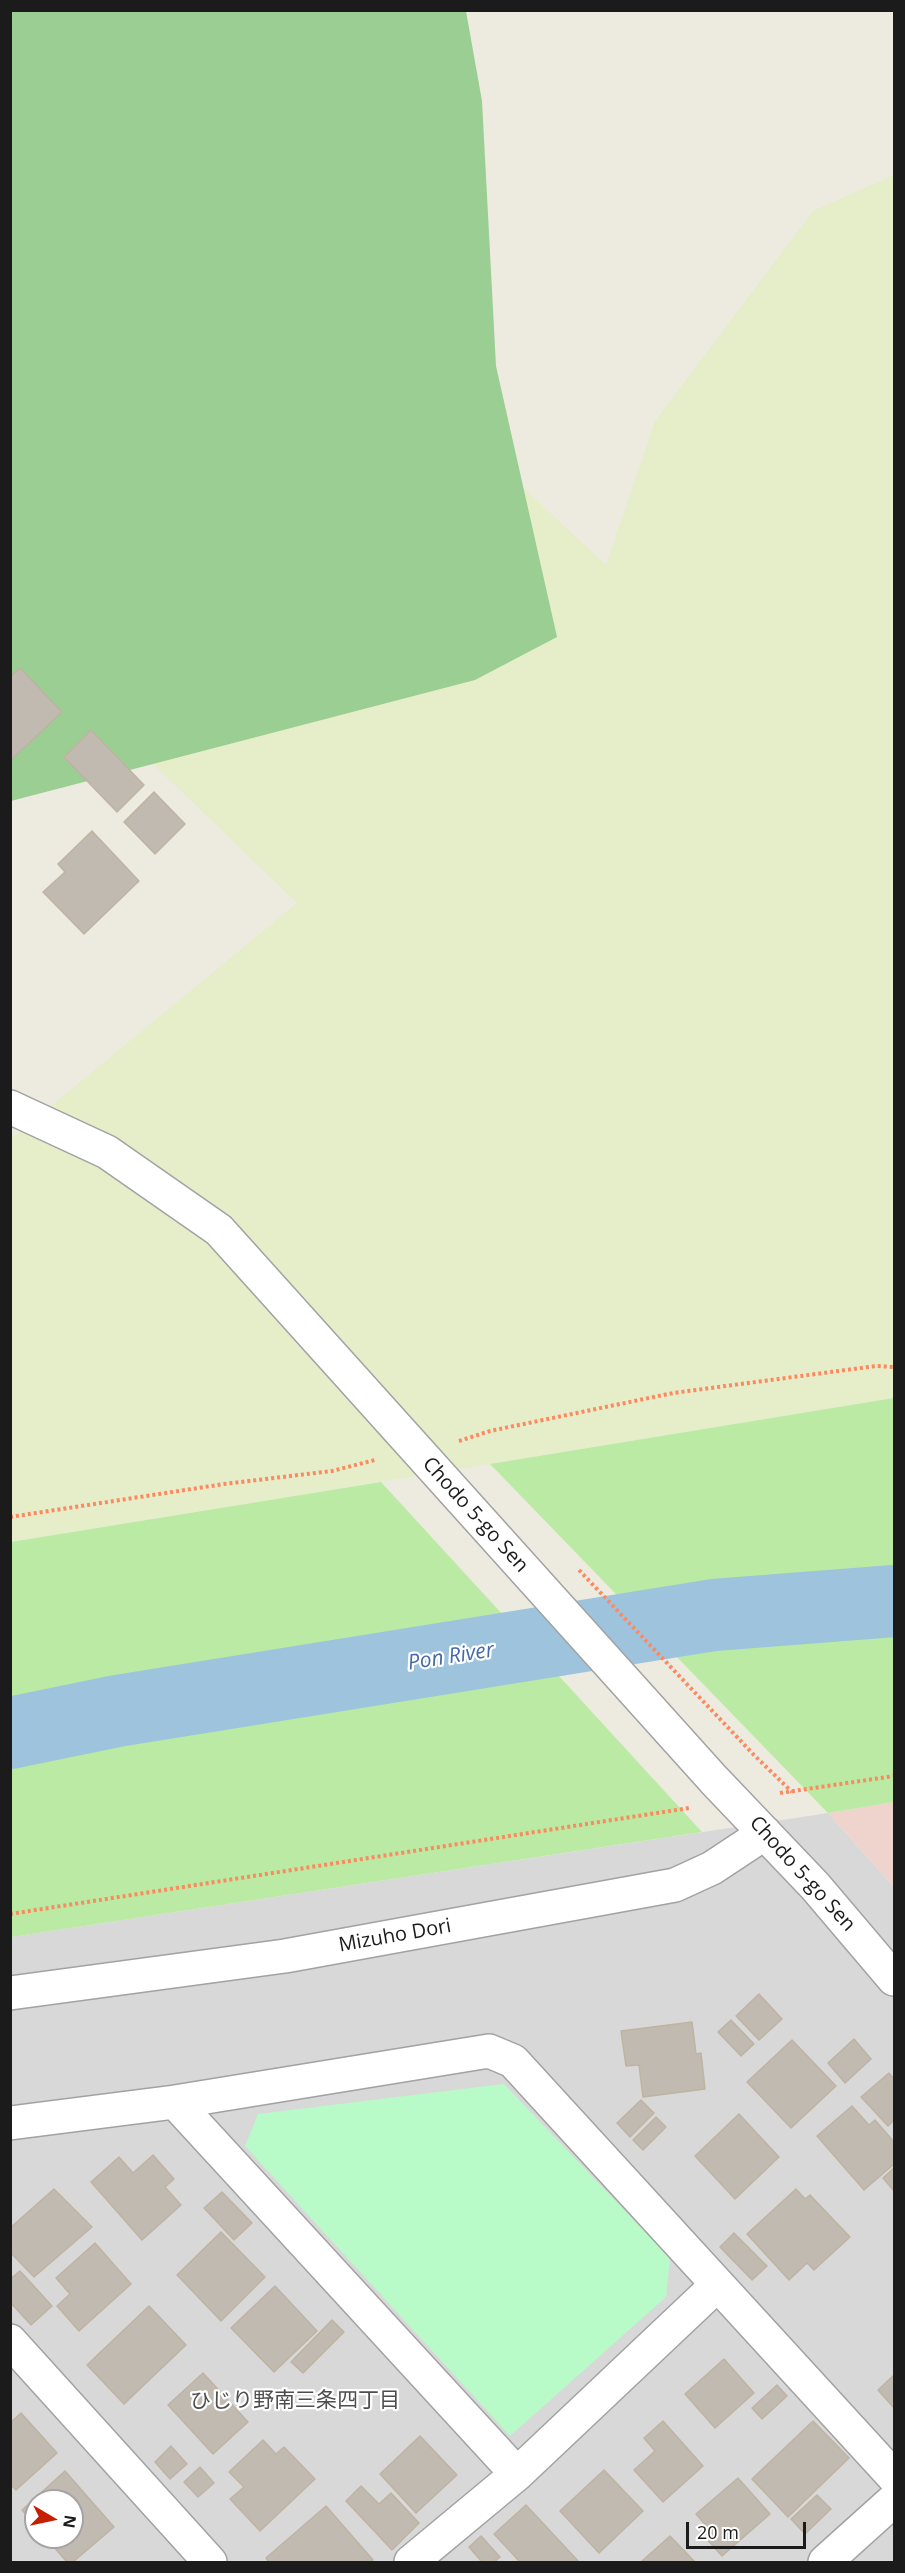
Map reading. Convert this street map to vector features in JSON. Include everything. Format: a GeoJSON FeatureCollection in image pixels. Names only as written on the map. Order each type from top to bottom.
{"type":"FeatureCollection","features":[{"type":"Feature","properties":{"kind":"street","name":"Chodo 5-go Sen"},"geometry":{"type":"LineString","coordinates":[[10,1107],[107,1152],[219,1230],[724,1790],[815,1886],[894,1979]]}},
{"type":"Feature","properties":{"kind":"street","name":"Mizuho Dori"},"geometry":{"type":"LineString","coordinates":[[10,1993],[285,1956],[675,1885],[712,1868],[765,1833]]}},
{"type":"Feature","properties":{"kind":"street"},"geometry":{"type":"LineString","coordinates":[[10,2123],[175,2102],[489,2051],[513,2061],[894,2477]]}},
{"type":"Feature","properties":{"kind":"street"},"geometry":{"type":"LineString","coordinates":[[175,2102],[517,2474]]}},
{"type":"Feature","properties":{"kind":"street"},"geometry":{"type":"LineString","coordinates":[[411,2562],[517,2474],[717,2285]]}},
{"type":"Feature","properties":{"kind":"street"},"geometry":{"type":"LineString","coordinates":[[10,2341],[210,2562]]}},
{"type":"Feature","properties":{"kind":"street"},"geometry":{"type":"LineString","coordinates":[[825,2562],[894,2500]]}},
{"type":"Feature","properties":{"kind":"path"},"geometry":{"type":"LineString","coordinates":[[10,1517],[213,1486],[332,1471],[416,1449],[673,1393],[876,1366],[894,1367]]}},
{"type":"Feature","properties":{"kind":"path"},"geometry":{"type":"LineString","coordinates":[[576,1567],[754,1755],[792,1791]]}},
{"type":"Feature","properties":{"kind":"path"},"geometry":{"type":"LineString","coordinates":[[10,1914],[724,1790],[792,1791],[894,1776]]}},
{"type":"Feature","properties":{"kind":"shaded area"},"geometry":{"type":"Polygon","coordinates":[[[894,1802],[894,1887],[828,1813],[894,1802]]]}},
{"type":"Feature","properties":{"kind":"shaded area"},"geometry":{"type":"Polygon","coordinates":[[[828,1813],[894,1887],[894,2562],[11,2562],[11,1937],[828,1813]]]}},
{"type":"Feature","properties":{"kind":"green space"},"geometry":{"type":"Polygon","coordinates":[[[11,11],[466,11],[482,101],[496,366],[557,637],[475,680],[11,801],[11,11]]]}},
{"type":"Feature","properties":{"kind":"green space"},"geometry":{"type":"Polygon","coordinates":[[[894,175],[894,1398],[11,1542],[11,1139],[297,903],[12,628],[424,395],[606,565],[655,421],[813,211],[894,175]]]}},
{"type":"Feature","properties":{"kind":"green space"},"geometry":{"type":"Polygon","coordinates":[[[894,1398],[894,1802],[828,1813],[490,1464],[894,1398]]]}},
{"type":"Feature","properties":{"kind":"green space"},"geometry":{"type":"Polygon","coordinates":[[[381,1482],[702,1832],[11,1937],[11,1542],[381,1482]]]}},
{"type":"Feature","properties":{"kind":"green space"},"geometry":{"type":"Polygon","coordinates":[[[504,2084],[670,2258],[666,2297],[510,2436],[245,2146],[258,2114],[504,2084]]]}},
{"type":"Feature","properties":{"kind":"building"},"geometry":{"type":"Polygon","coordinates":[[[20,668],[62,712],[10,761],[10,677],[20,668]]]}},
{"type":"Feature","properties":{"kind":"building"},"geometry":{"type":"Polygon","coordinates":[[[91,730],[144,785],[117,812],[64,757],[91,730]]]}},
{"type":"Feature","properties":{"kind":"building"},"geometry":{"type":"Polygon","coordinates":[[[154,792],[185,824],[155,854],[124,822],[154,792]]]}},
{"type":"Feature","properties":{"kind":"building"},"geometry":{"type":"Polygon","coordinates":[[[92,831],[139,881],[84,934],[43,892],[65,872],[58,864],[92,831]]]}},
{"type":"Feature","properties":{"kind":"building"},"geometry":{"type":"Polygon","coordinates":[[[759,1994],[782,2019],[759,2040],[736,2016],[759,1994]]]}},
{"type":"Feature","properties":{"kind":"building"},"geometry":{"type":"Polygon","coordinates":[[[731,2020],[754,2044],[741,2056],[718,2032],[731,2020]]]}},
{"type":"Feature","properties":{"kind":"building"},"geometry":{"type":"Polygon","coordinates":[[[692,2022],[696,2054],[701,2053],[705,2089],[643,2097],[639,2065],[626,2066],[621,2031],[692,2022]]]}},
{"type":"Feature","properties":{"kind":"building"},"geometry":{"type":"Polygon","coordinates":[[[854,2039],[871,2059],[845,2083],[828,2063],[854,2039]]]}},
{"type":"Feature","properties":{"kind":"building"},"geometry":{"type":"Polygon","coordinates":[[[792,2040],[836,2086],[791,2128],[747,2082],[792,2040]]]}},
{"type":"Feature","properties":{"kind":"building"},"geometry":{"type":"Polygon","coordinates":[[[889,2073],[894,2079],[894,2120],[888,2126],[861,2097],[889,2073]]]}},
{"type":"Feature","properties":{"kind":"building"},"geometry":{"type":"Polygon","coordinates":[[[641,2100],[654,2113],[630,2137],[617,2123],[641,2100]]]}},
{"type":"Feature","properties":{"kind":"building"},"geometry":{"type":"Polygon","coordinates":[[[852,2106],[869,2125],[875,2120],[894,2142],[894,2164],[864,2190],[817,2136],[852,2106]]]}},
{"type":"Feature","properties":{"kind":"building"},"geometry":{"type":"Polygon","coordinates":[[[739,2114],[779,2157],[735,2199],[695,2156],[739,2114]]]}},
{"type":"Feature","properties":{"kind":"building"},"geometry":{"type":"Polygon","coordinates":[[[656,2117],[666,2127],[643,2150],[633,2140],[656,2117]]]}},
{"type":"Feature","properties":{"kind":"building"},"geometry":{"type":"Polygon","coordinates":[[[153,2155],[174,2179],[165,2187],[181,2205],[142,2240],[91,2182],[119,2157],[133,2173],[153,2155]]]}},
{"type":"Feature","properties":{"kind":"building"},"geometry":{"type":"Polygon","coordinates":[[[894,2168],[894,2191],[883,2178],[894,2168]]]}},
{"type":"Feature","properties":{"kind":"building"},"geometry":{"type":"Polygon","coordinates":[[[54,2189],[92,2227],[34,2277],[10,2252],[10,2228],[54,2189]]]}},
{"type":"Feature","properties":{"kind":"building"},"geometry":{"type":"Polygon","coordinates":[[[796,2189],[805,2199],[810,2195],[850,2237],[814,2270],[807,2263],[789,2280],[747,2234],[796,2189]]]}},
{"type":"Feature","properties":{"kind":"building"},"geometry":{"type":"Polygon","coordinates":[[[222,2192],[252,2223],[234,2240],[204,2208],[222,2192]]]}},
{"type":"Feature","properties":{"kind":"building"},"geometry":{"type":"Polygon","coordinates":[[[221,2232],[265,2277],[221,2321],[177,2275],[221,2232]]]}},
{"type":"Feature","properties":{"kind":"building"},"geometry":{"type":"Polygon","coordinates":[[[734,2233],[767,2266],[752,2280],[720,2247],[734,2233]]]}},
{"type":"Feature","properties":{"kind":"building"},"geometry":{"type":"Polygon","coordinates":[[[95,2243],[131,2284],[79,2331],[57,2306],[70,2294],[56,2278],[95,2243]]]}},
{"type":"Feature","properties":{"kind":"building"},"geometry":{"type":"Polygon","coordinates":[[[20,2271],[52,2306],[31,2325],[10,2302],[10,2279],[20,2271]]]}},
{"type":"Feature","properties":{"kind":"building"},"geometry":{"type":"Polygon","coordinates":[[[275,2286],[317,2331],[274,2372],[231,2328],[275,2286]]]}},
{"type":"Feature","properties":{"kind":"building"},"geometry":{"type":"Polygon","coordinates":[[[149,2306],[186,2345],[124,2404],[87,2365],[149,2306]]]}},
{"type":"Feature","properties":{"kind":"building"},"geometry":{"type":"Polygon","coordinates":[[[332,2320],[344,2332],[303,2373],[291,2362],[332,2320]]]}},
{"type":"Feature","properties":{"kind":"building"},"geometry":{"type":"Polygon","coordinates":[[[724,2359],[754,2393],[715,2428],[685,2394],[724,2359]]]}},
{"type":"Feature","properties":{"kind":"building"},"geometry":{"type":"Polygon","coordinates":[[[203,2373],[248,2422],[213,2454],[168,2405],[203,2373]]]}},
{"type":"Feature","properties":{"kind":"building"},"geometry":{"type":"Polygon","coordinates":[[[894,2375],[894,2408],[878,2390],[894,2375]]]}},
{"type":"Feature","properties":{"kind":"building"},"geometry":{"type":"Polygon","coordinates":[[[777,2385],[787,2396],[762,2419],[752,2408],[777,2385]]]}},
{"type":"Feature","properties":{"kind":"building"},"geometry":{"type":"Polygon","coordinates":[[[21,2413],[57,2453],[16,2490],[10,2484],[10,2423],[21,2413]]]}},
{"type":"Feature","properties":{"kind":"building"},"geometry":{"type":"Polygon","coordinates":[[[663,2421],[703,2466],[663,2502],[634,2470],[655,2451],[644,2438],[663,2421]]]}},
{"type":"Feature","properties":{"kind":"building"},"geometry":{"type":"Polygon","coordinates":[[[813,2421],[849,2458],[788,2517],[752,2479],[813,2421]]]}},
{"type":"Feature","properties":{"kind":"building"},"geometry":{"type":"Polygon","coordinates":[[[420,2436],[457,2475],[416,2513],[380,2474],[420,2436]]]}},
{"type":"Feature","properties":{"kind":"building"},"geometry":{"type":"Polygon","coordinates":[[[263,2440],[276,2454],[284,2447],[315,2479],[260,2531],[230,2499],[244,2487],[229,2472],[263,2440]]]}},
{"type":"Feature","properties":{"kind":"building"},"geometry":{"type":"Polygon","coordinates":[[[171,2446],[187,2464],[170,2479],[155,2462],[171,2446]]]}},
{"type":"Feature","properties":{"kind":"building"},"geometry":{"type":"Polygon","coordinates":[[[200,2467],[214,2483],[198,2497],[184,2482],[200,2467]]]}},
{"type":"Feature","properties":{"kind":"building"},"geometry":{"type":"Polygon","coordinates":[[[604,2470],[643,2511],[599,2553],[560,2511],[604,2470]]]}},
{"type":"Feature","properties":{"kind":"building"},"geometry":{"type":"Polygon","coordinates":[[[65,2471],[81,2489],[45,2489],[65,2471]]]}},
{"type":"Feature","properties":{"kind":"building"},"geometry":{"type":"Polygon","coordinates":[[[738,2478],[770,2514],[722,2556],[703,2535],[709,2529],[696,2514],[738,2478]]]}},
{"type":"Feature","properties":{"kind":"building"},"geometry":{"type":"Polygon","coordinates":[[[361,2486],[379,2504],[391,2493],[419,2523],[392,2550],[346,2501],[361,2486]]]}},
{"type":"Feature","properties":{"kind":"building"},"geometry":{"type":"Polygon","coordinates":[[[84,2493],[114,2527],[73,2562],[67,2562],[56,2549],[84,2549],[84,2493]]]}},
{"type":"Feature","properties":{"kind":"building"},"geometry":{"type":"Polygon","coordinates":[[[817,2495],[831,2509],[805,2534],[791,2519],[817,2495]]]}},
{"type":"Feature","properties":{"kind":"building"},"geometry":{"type":"Polygon","coordinates":[[[526,2505],[579,2562],[520,2562],[494,2534],[526,2505]]]}},
{"type":"Feature","properties":{"kind":"building"},"geometry":{"type":"Polygon","coordinates":[[[326,2506],[373,2560],[370,2562],[269,2562],[266,2558],[326,2506]]]}},
{"type":"Feature","properties":{"kind":"building"},"geometry":{"type":"Polygon","coordinates":[[[481,2536],[500,2557],[494,2562],[482,2562],[469,2547],[481,2536]]]}},
{"type":"Feature","properties":{"kind":"building"},"geometry":{"type":"Polygon","coordinates":[[[670,2536],[695,2562],[641,2562],[670,2536]]]}},
{"type":"Feature","properties":{"kind":"waterway","name":"Pon River"},"geometry":{"type":"LineString","coordinates":[[10,1733],[117,1711],[714,1615],[894,1601]]}},
{"type":"Feature","properties":{"kind":"district","name":"ひじり野南三条四丁目"},"geometry":{"type":"Point","coordinates":[295,2401]}}]}
